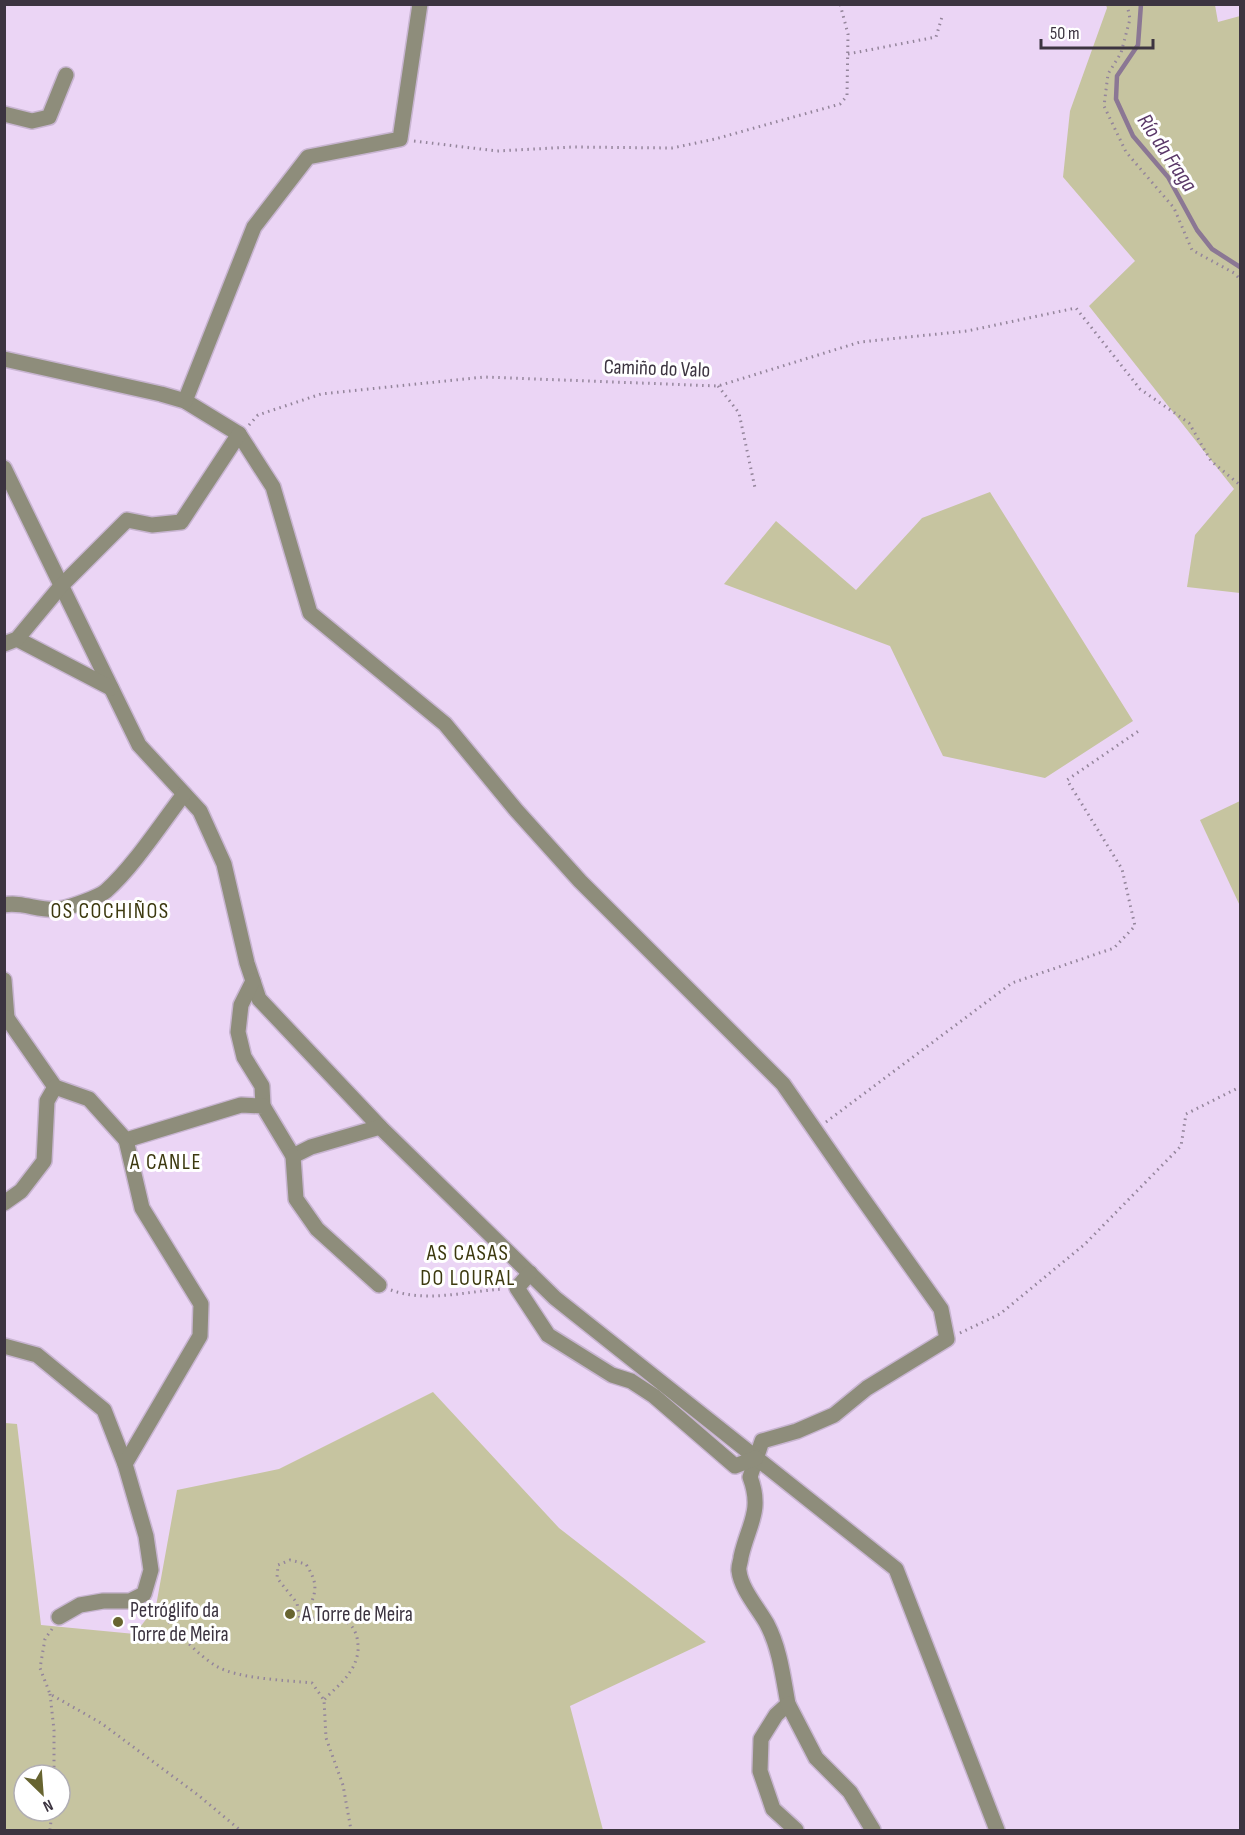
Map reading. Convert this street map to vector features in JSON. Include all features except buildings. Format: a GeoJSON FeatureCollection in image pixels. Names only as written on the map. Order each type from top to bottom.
{"type":"FeatureCollection","features":[{"type":"Feature","properties":{"kind":"street"},"geometry":{"type":"LineString","coordinates":[[185,401],[254,227],[308,157],[400,139],[420,4]]}},
{"type":"Feature","properties":{"kind":"street"},"geometry":{"type":"LineString","coordinates":[[4,114],[32,121],[49,117],[66,75]]}},
{"type":"Feature","properties":{"kind":"street"},"geometry":{"type":"LineString","coordinates":[[4,359],[185,401],[239,434],[273,487],[310,613],[446,724],[516,810],[580,881],[783,1084],[941,1309],[947,1339],[867,1388],[834,1415],[797,1431],[762,1442],[750,1477],[756,1492],[755,1516],[744,1544],[739,1570],[749,1597],[767,1625],[780,1659],[788,1704],[816,1758],[850,1792],[873,1830]]}},
{"type":"Feature","properties":{"kind":"street"},"geometry":{"type":"LineString","coordinates":[[111,688],[10,641],[61,585],[127,520],[152,525],[181,522],[239,434]]}},
{"type":"Feature","properties":{"kind":"street"},"geometry":{"type":"LineString","coordinates":[[4,468],[139,745],[200,811],[225,864],[259,999],[380,1127],[555,1298],[896,1569],[997,1830]]}},
{"type":"Feature","properties":{"kind":"street"},"geometry":{"type":"LineString","coordinates":[[4,905],[12,903],[43,909],[59,909],[104,893],[127,869],[183,794]]}},
{"type":"Feature","properties":{"kind":"street"},"geometry":{"type":"LineString","coordinates":[[4,980],[6,1018],[55,1087],[89,1099],[126,1140],[142,1208],[201,1304],[200,1336],[125,1464]]}},
{"type":"Feature","properties":{"kind":"street"},"geometry":{"type":"LineString","coordinates":[[253,981],[241,1005],[238,1032],[244,1057],[262,1086],[263,1106],[293,1156],[296,1199],[317,1229],[379,1285]]}},
{"type":"Feature","properties":{"kind":"street"},"geometry":{"type":"LineString","coordinates":[[4,1203],[21,1191],[44,1161],[46,1101],[55,1087]]}},
{"type":"Feature","properties":{"kind":"street"},"geometry":{"type":"LineString","coordinates":[[126,1140],[241,1105],[263,1106]]}},
{"type":"Feature","properties":{"kind":"street"},"geometry":{"type":"LineString","coordinates":[[293,1156],[311,1147],[380,1127]]}},
{"type":"Feature","properties":{"kind":"street"},"geometry":{"type":"LineString","coordinates":[[530,1273],[518,1288],[548,1335],[612,1375],[632,1381],[654,1396],[735,1466],[756,1458]]}},
{"type":"Feature","properties":{"kind":"street"},"geometry":{"type":"LineString","coordinates":[[4,1346],[37,1355],[104,1410],[125,1464],[146,1536],[151,1570],[144,1594],[130,1601],[103,1601],[80,1605],[59,1617]]}},
{"type":"Feature","properties":{"kind":"street"},"geometry":{"type":"LineString","coordinates":[[788,1704],[776,1715],[761,1739],[760,1771],[774,1809],[796,1830]]}},
{"type":"Feature","properties":{"kind":"path"},"geometry":{"type":"LineString","coordinates":[[400,139],[497,151],[572,147],[672,148],[715,139],[840,104],[847,96],[848,54],[848,34],[840,4]]}},
{"type":"Feature","properties":{"kind":"path"},"geometry":{"type":"LineString","coordinates":[[1127,4],[1130,19],[1121,52],[1108,74],[1104,106],[1126,152],[1173,207],[1192,249],[1234,273],[1240,279]]}},
{"type":"Feature","properties":{"kind":"path"},"geometry":{"type":"LineString","coordinates":[[848,54],[936,37],[942,17]]}},
{"type":"Feature","properties":{"kind":"path","name":"Camiño do Valo"},"geometry":{"type":"LineString","coordinates":[[239,434],[258,415],[321,393],[484,377],[718,386],[860,342],[967,331],[1076,308],[1140,389],[1189,423],[1211,461],[1240,485]]}},
{"type":"Feature","properties":{"kind":"path"},"geometry":{"type":"LineString","coordinates":[[718,386],[739,413],[755,488]]}},
{"type":"Feature","properties":{"kind":"path"},"geometry":{"type":"LineString","coordinates":[[815,1130],[1012,983],[1114,948],[1136,926],[1122,869],[1067,780],[1140,730]]}},
{"type":"Feature","properties":{"kind":"path"},"geometry":{"type":"LineString","coordinates":[[947,1339],[1000,1314],[1085,1244],[1181,1146],[1186,1114],[1240,1087]]}},
{"type":"Feature","properties":{"kind":"path"},"geometry":{"type":"LineString","coordinates":[[379,1285],[402,1294],[439,1295],[518,1288]]}},
{"type":"Feature","properties":{"kind":"path"},"geometry":{"type":"LineString","coordinates":[[320,1616],[312,1601],[316,1590],[306,1564],[290,1560],[278,1565],[277,1578],[297,1603],[300,1621],[320,1616],[344,1619],[353,1627],[358,1637],[359,1652],[351,1672],[324,1700]]}},
{"type":"Feature","properties":{"kind":"path"},"geometry":{"type":"LineString","coordinates":[[144,1594],[190,1646],[218,1667],[246,1675],[312,1683],[324,1700],[326,1738],[343,1785],[351,1830]]}},
{"type":"Feature","properties":{"kind":"path"},"geometry":{"type":"LineString","coordinates":[[54,1763],[54,1730],[50,1694],[40,1668],[45,1639],[59,1617]]}},
{"type":"Feature","properties":{"kind":"path"},"geometry":{"type":"LineString","coordinates":[[50,1694],[100,1723],[240,1830]]}},
{"type":"Feature","properties":{"kind":"shaded area"},"geometry":{"type":"Polygon","coordinates":[[[1106,5],[1215,5],[1218,22],[1240,16],[1240,593],[1187,587],[1195,535],[1234,489],[1089,306],[1135,261],[1063,177],[1070,111],[1107,8],[1106,5]]]}},
{"type":"Feature","properties":{"kind":"shaded area"},"geometry":{"type":"Polygon","coordinates":[[[990,492],[1133,721],[1045,778],[943,756],[890,646],[724,584],[776,521],[856,590],[922,518],[990,492]]]}},
{"type":"Feature","properties":{"kind":"shaded area"},"geometry":{"type":"Polygon","coordinates":[[[1240,801],[1240,906],[1200,820],[1240,801]]]}},
{"type":"Feature","properties":{"kind":"shaded area"},"geometry":{"type":"Polygon","coordinates":[[[433,1392],[559,1528],[706,1642],[570,1706],[603,1830],[5,1830],[5,1423],[17,1424],[41,1625],[135,1634],[156,1606],[177,1490],[279,1469],[433,1392]]]}},
{"type":"Feature","properties":{"kind":"waterway","name":"Río da Fraga"},"geometry":{"type":"LineString","coordinates":[[1141,4],[1138,45],[1117,76],[1116,99],[1133,136],[1168,177],[1197,230],[1212,249],[1240,267]]}},
{"type":"Feature","properties":{"kind":"place","name":"A Torre de Meira"},"geometry":{"type":"Point","coordinates":[290,1614]}},
{"type":"Feature","properties":{"kind":"place","name":"Petróglifo da Torre de Meira"},"geometry":{"type":"Point","coordinates":[118,1622]}},
{"type":"Feature","properties":{"kind":"district","name":"OS COCHIÑOS"},"geometry":{"type":"Point","coordinates":[110,910]}},
{"type":"Feature","properties":{"kind":"district","name":"A CANLE"},"geometry":{"type":"Point","coordinates":[166,1161]}},
{"type":"Feature","properties":{"kind":"district","name":"AS CASAS DO LOURAL"},"geometry":{"type":"Point","coordinates":[468,1264]}}]}
